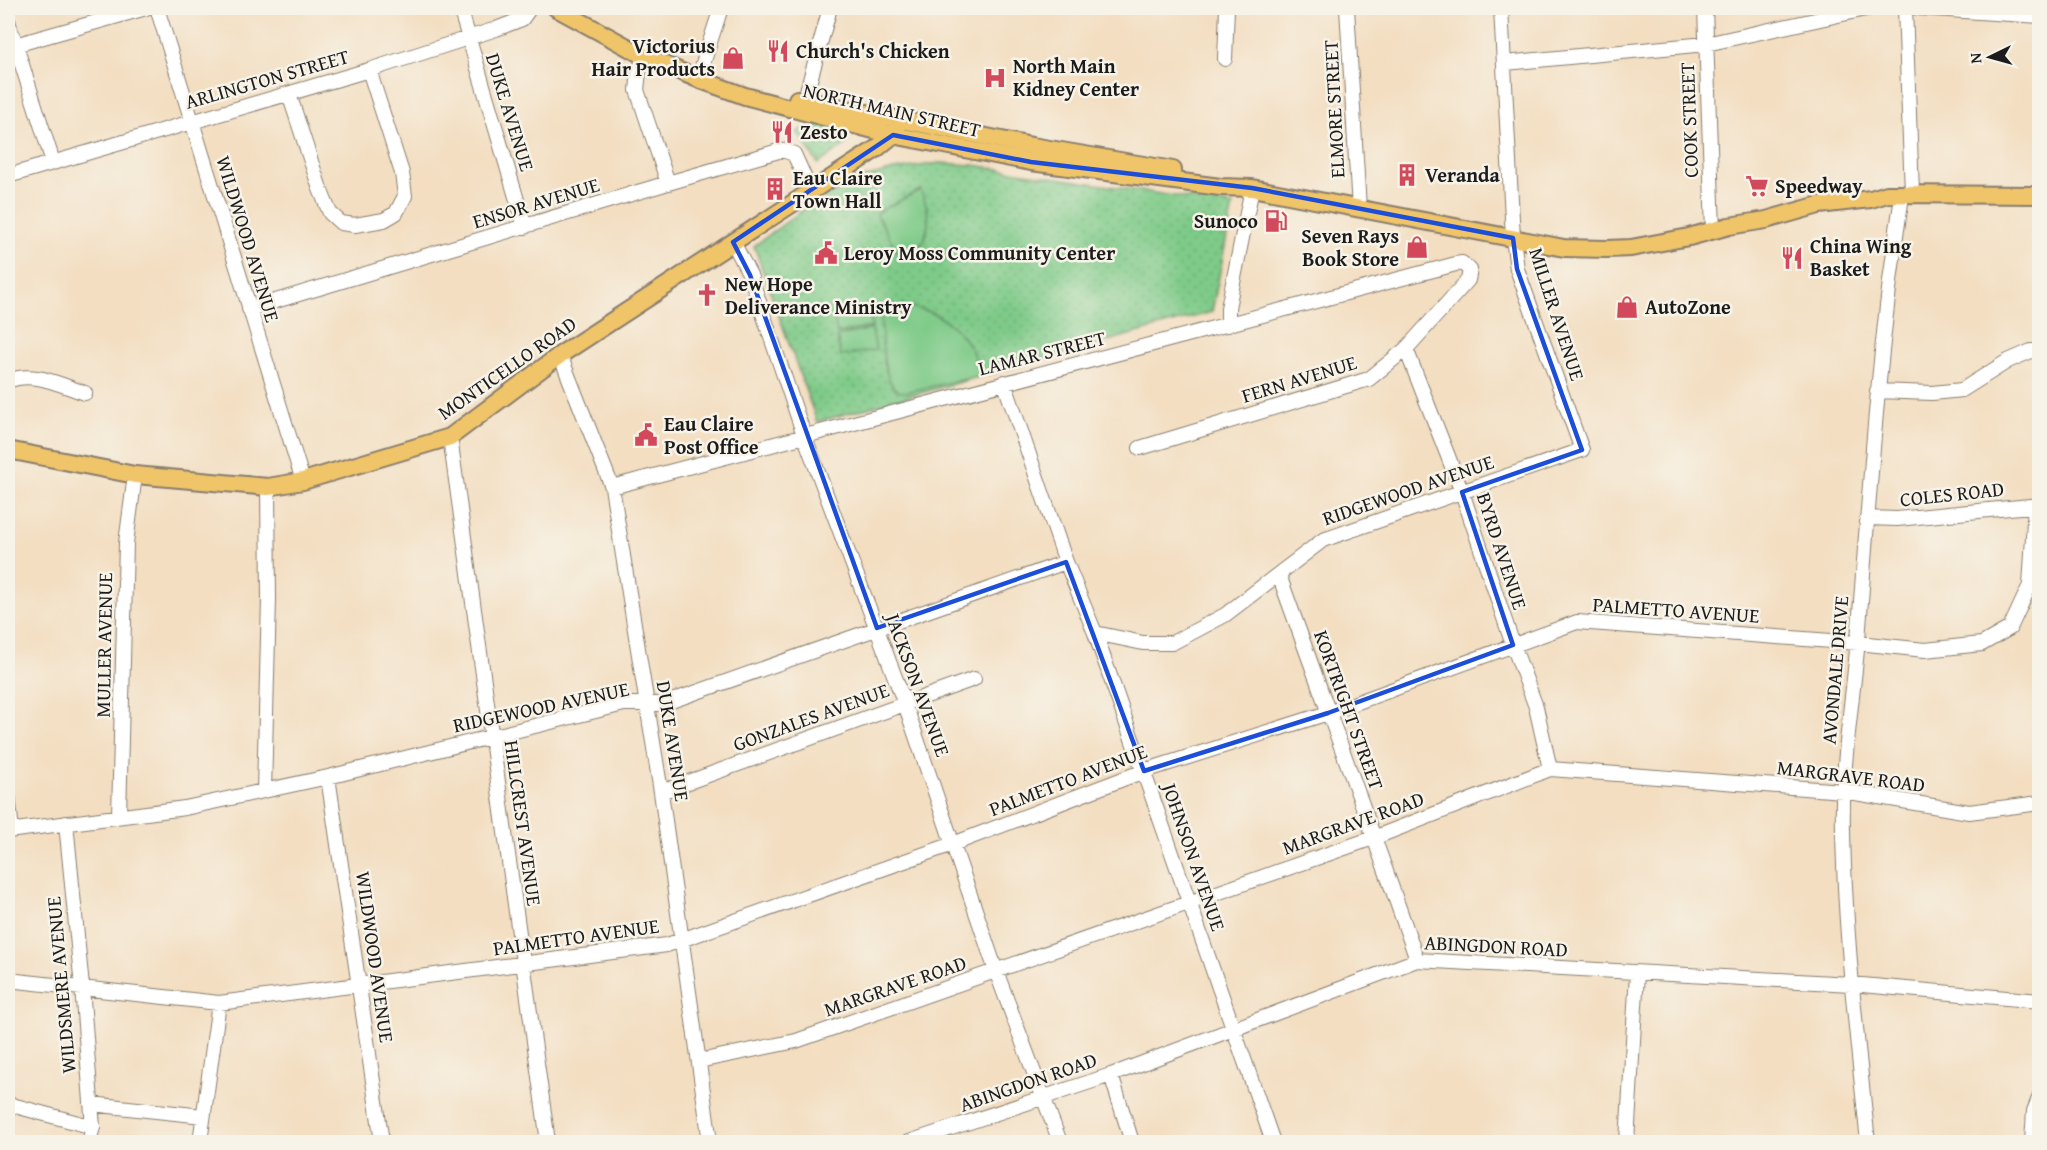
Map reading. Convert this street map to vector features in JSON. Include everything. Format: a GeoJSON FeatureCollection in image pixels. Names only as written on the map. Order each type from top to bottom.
{"type":"FeatureCollection","features":[{"type":"Feature","properties":{"kind":"main road","name":"NORTH MAIN STREET"},"geometry":{"type":"LineString","coordinates":[[556,8],[745,96],[802,106],[1031,162],[1220,187],[1246,187],[1564,248],[1631,248],[1766,220],[1818,205],[1871,199],[1885,203],[1906,198],[2040,195]]}},
{"type":"Feature","properties":{"kind":"main road","name":"NORTH MAIN STREET"},"geometry":{"type":"LineString","coordinates":[[579,8],[646,51]]}},
{"type":"Feature","properties":{"kind":"main road","name":"MONTICELLO ROAD"},"geometry":{"type":"LineString","coordinates":[[8,450],[135,475],[268,487],[303,482],[450,437],[560,355],[876,149],[897,128]]}},
{"type":"Feature","properties":{"kind":"main road","name":"NORTH MAIN STREET"},"geometry":{"type":"LineString","coordinates":[[1906,198],[2040,206]]}},
{"type":"Feature","properties":{"kind":"street"},"geometry":{"type":"LineString","coordinates":[[11,46],[146,8]]}},
{"type":"Feature","properties":{"kind":"street","name":"WILDWOOD AVENUE"},"geometry":{"type":"LineString","coordinates":[[157,8],[303,482]]}},
{"type":"Feature","properties":{"kind":"street","name":"DUKE AVENUE"},"geometry":{"type":"LineString","coordinates":[[460,8],[525,227]]}},
{"type":"Feature","properties":{"kind":"street","name":"ARLINGTON STREET"},"geometry":{"type":"LineString","coordinates":[[8,176],[369,70],[522,19],[531,8]]}},
{"type":"Feature","properties":{"kind":"street"},"geometry":{"type":"LineString","coordinates":[[700,75],[721,8]]}},
{"type":"Feature","properties":{"kind":"street"},"geometry":{"type":"LineString","coordinates":[[802,106],[830,8]]}},
{"type":"Feature","properties":{"kind":"street"},"geometry":{"type":"LineString","coordinates":[[1225,59],[1227,8]]}},
{"type":"Feature","properties":{"kind":"street","name":"ELMORE STREET"},"geometry":{"type":"LineString","coordinates":[[1347,8],[1359,209]]}},
{"type":"Feature","properties":{"kind":"street","name":"MILLER AVENUE"},"geometry":{"type":"LineString","coordinates":[[1501,8],[1517,269],[1582,450]]}},
{"type":"Feature","properties":{"kind":"street","name":"COOK STREET"},"geometry":{"type":"LineString","coordinates":[[1705,8],[1713,231]]}},
{"type":"Feature","properties":{"kind":"street"},"geometry":{"type":"LineString","coordinates":[[1505,63],[1706,44],[1870,8]]}},
{"type":"Feature","properties":{"kind":"street","name":"AVONDALE DRIVE"},"geometry":{"type":"LineString","coordinates":[[1868,1143],[1851,984],[1843,791],[1858,643],[1877,391],[1891,264],[1906,198],[1905,8]]}},
{"type":"Feature","properties":{"kind":"street"},"geometry":{"type":"LineString","coordinates":[[1918,8],[2040,16]]}},
{"type":"Feature","properties":{"kind":"street"},"geometry":{"type":"LineString","coordinates":[[8,21],[11,46],[53,162]]}},
{"type":"Feature","properties":{"kind":"street"},"geometry":{"type":"LineString","coordinates":[[646,51],[639,72],[637,90],[668,183]]}},
{"type":"Feature","properties":{"kind":"street"},"geometry":{"type":"LineString","coordinates":[[289,94],[330,213],[340,223],[355,225],[384,220],[396,213],[405,196],[402,173],[369,70]]}},
{"type":"Feature","properties":{"kind":"street","name":"ENSOR AVENUE"},"geometry":{"type":"LineString","coordinates":[[249,309],[783,150],[794,153],[811,192]]}},
{"type":"Feature","properties":{"kind":"street"},"geometry":{"type":"LineString","coordinates":[[1228,325],[1228,308],[1246,187]]}},
{"type":"Feature","properties":{"kind":"street","name":"JACKSON AVENUE"},"geometry":{"type":"LineString","coordinates":[[733,242],[750,275],[804,435],[905,704],[996,971],[1060,1143]]}},
{"type":"Feature","properties":{"kind":"street","name":"LAMAR STREET"},"geometry":{"type":"LineString","coordinates":[[612,487],[1456,264],[1462,263],[1470,270],[1468,280]]}},
{"type":"Feature","properties":{"kind":"street","name":"FERN AVENUE"},"geometry":{"type":"LineString","coordinates":[[1140,448],[1369,379],[1406,349],[1468,280]]}},
{"type":"Feature","properties":{"kind":"street","name":"BYRD AVENUE"},"geometry":{"type":"LineString","coordinates":[[1406,349],[1462,492],[1536,707],[1550,769]]}},
{"type":"Feature","properties":{"kind":"street"},"geometry":{"type":"LineString","coordinates":[[1877,391],[1932,393],[1962,390],[2008,361],[2031,351],[2040,351]]}},
{"type":"Feature","properties":{"kind":"street","name":"DUKE AVENUE"},"geometry":{"type":"LineString","coordinates":[[560,355],[612,487],[661,792],[710,1143]]}},
{"type":"Feature","properties":{"kind":"street"},"geometry":{"type":"LineString","coordinates":[[8,381],[17,376],[30,375],[85,393]]}},
{"type":"Feature","properties":{"kind":"street","name":"JOHNSON AVENUE"},"geometry":{"type":"LineString","coordinates":[[1004,382],[1066,562],[1095,633],[1144,771],[1188,904],[1273,1143]]}},
{"type":"Feature","properties":{"kind":"street","name":"HILLCREST AVENUE"},"geometry":{"type":"LineString","coordinates":[[450,437],[548,1143]]}},
{"type":"Feature","properties":{"kind":"street","name":"RIDGEWOOD AVENUE"},"geometry":{"type":"LineString","coordinates":[[1095,633],[1143,643],[1172,643],[1225,615],[1323,540],[1582,450]]}},
{"type":"Feature","properties":{"kind":"street","name":"MULLER AVENUE"},"geometry":{"type":"LineString","coordinates":[[119,816],[126,543],[135,475]]}},
{"type":"Feature","properties":{"kind":"street"},"geometry":{"type":"LineString","coordinates":[[264,791],[269,598],[268,487]]}},
{"type":"Feature","properties":{"kind":"street","name":"COLES ROAD"},"geometry":{"type":"LineString","coordinates":[[1867,519],[1897,519],[2037,505]]}},
{"type":"Feature","properties":{"kind":"street","name":"PALMETTO AVENUE"},"geometry":{"type":"LineString","coordinates":[[8,980],[219,1003],[667,945],[953,844],[1144,771],[1328,713],[1577,622],[1925,650],[1982,644],[2010,628],[2030,585],[2037,505]]}},
{"type":"Feature","properties":{"kind":"street","name":"RIDGEWOOD AVENUE"},"geometry":{"type":"LineString","coordinates":[[10,830],[185,808],[328,777],[624,704],[663,704],[1066,562]]}},
{"type":"Feature","properties":{"kind":"street","name":"KORTRIGHT STREET"},"geometry":{"type":"LineString","coordinates":[[1279,575],[1328,713],[1376,837],[1417,960]]}},
{"type":"Feature","properties":{"kind":"street","name":"GONZALES AVENUE"},"geometry":{"type":"LineString","coordinates":[[661,792],[974,679]]}},
{"type":"Feature","properties":{"kind":"street","name":"MARGRAVE ROAD"},"geometry":{"type":"LineString","coordinates":[[699,1061],[796,1041],[1376,837],[1550,769],[1843,791],[1969,812],[2040,803]]}},
{"type":"Feature","properties":{"kind":"street","name":"WILDWOOD AVENUE"},"geometry":{"type":"LineString","coordinates":[[328,777],[382,1143]]}},
{"type":"Feature","properties":{"kind":"street"},"geometry":{"type":"LineString","coordinates":[[8,796],[10,830]]}},
{"type":"Feature","properties":{"kind":"street","name":"WILDSMERE AVENUE"},"geometry":{"type":"LineString","coordinates":[[66,823],[93,1127],[89,1143]]}},
{"type":"Feature","properties":{"kind":"street","name":"ABINGDON ROAD"},"geometry":{"type":"LineString","coordinates":[[909,1143],[1111,1075],[1417,960],[1851,984],[2040,1001]]}},
{"type":"Feature","properties":{"kind":"street"},"geometry":{"type":"LineString","coordinates":[[1627,1143],[1637,973]]}},
{"type":"Feature","properties":{"kind":"street"},"geometry":{"type":"LineString","coordinates":[[200,1143],[219,1003]]}},
{"type":"Feature","properties":{"kind":"street"},"geometry":{"type":"LineString","coordinates":[[1111,1075],[1132,1143]]}},
{"type":"Feature","properties":{"kind":"street"},"geometry":{"type":"LineString","coordinates":[[2032,1143],[2034,1112],[2040,1096]]}},
{"type":"Feature","properties":{"kind":"street"},"geometry":{"type":"LineString","coordinates":[[8,1104],[93,1127]]}},
{"type":"Feature","properties":{"kind":"street"},"geometry":{"type":"LineString","coordinates":[[91,1104],[202,1116]]}},
{"type":"Feature","properties":{"kind":"highlighted area"},"geometry":{"type":"Polygon","coordinates":[[[893,135],[1031,162],[1252,188],[1513,238],[1517,269],[1582,450],[1462,492],[1513,645],[1328,713],[1144,771],[1066,562],[877,628],[750,275],[733,242],[893,135]]]}},
{"type":"Feature","properties":{"kind":"green space"},"geometry":{"type":"Polygon","coordinates":[[[816,122],[840,129],[848,140],[845,145],[818,164],[797,132],[816,122]]]}},
{"type":"Feature","properties":{"kind":"green space"},"geometry":{"type":"Polygon","coordinates":[[[939,163],[973,165],[1233,205],[1212,312],[817,422],[754,246],[804,209],[860,179],[894,170],[939,163]]]}},
{"type":"Feature","properties":{"kind":"green space"},"geometry":{"type":"Polygon","coordinates":[[[920,190],[927,210],[927,230],[919,247],[911,254],[901,258],[877,215],[878,212],[920,190]]]}},
{"type":"Feature","properties":{"kind":"green space"},"geometry":{"type":"Polygon","coordinates":[[[868,306],[872,327],[837,333],[833,313],[868,306]]]}},
{"type":"Feature","properties":{"kind":"green space"},"geometry":{"type":"Polygon","coordinates":[[[901,306],[930,312],[953,327],[970,348],[980,376],[906,392],[897,390],[886,372],[881,307],[901,306]]]}},
{"type":"Feature","properties":{"kind":"green space"},"geometry":{"type":"Polygon","coordinates":[[[872,329],[876,350],[841,356],[837,336],[872,329]]]}},
{"type":"Feature","properties":{"kind":"place","name":"Church's Chicken"},"geometry":{"type":"Point","coordinates":[778,51]}},
{"type":"Feature","properties":{"kind":"place","name":"Victorius Hair Products"},"geometry":{"type":"Point","coordinates":[733,58]}},
{"type":"Feature","properties":{"kind":"place","name":"North Main Kidney Center"},"geometry":{"type":"Point","coordinates":[995,78]}},
{"type":"Feature","properties":{"kind":"place","name":"Zesto"},"geometry":{"type":"Point","coordinates":[782,132]}},
{"type":"Feature","properties":{"kind":"place","name":"Veranda"},"geometry":{"type":"Point","coordinates":[1407,175]}},
{"type":"Feature","properties":{"kind":"place","name":"Speedway"},"geometry":{"type":"Point","coordinates":[1757,186]}},
{"type":"Feature","properties":{"kind":"place","name":"Eau Claire Town Hall"},"geometry":{"type":"Point","coordinates":[775,189]}},
{"type":"Feature","properties":{"kind":"place","name":"Sunoco"},"geometry":{"type":"Point","coordinates":[1276,221]}},
{"type":"Feature","properties":{"kind":"place","name":"Seven Rays Book Store"},"geometry":{"type":"Point","coordinates":[1417,247]}},
{"type":"Feature","properties":{"kind":"place","name":"Leroy Moss Community Center"},"geometry":{"type":"Point","coordinates":[826,253]}},
{"type":"Feature","properties":{"kind":"place","name":"China Wing Basket"},"geometry":{"type":"Point","coordinates":[1792,258]}},
{"type":"Feature","properties":{"kind":"place","name":"New Hope Deliverance Ministry"},"geometry":{"type":"Point","coordinates":[707,295]}},
{"type":"Feature","properties":{"kind":"place","name":"AutoZone"},"geometry":{"type":"Point","coordinates":[1627,307]}},
{"type":"Feature","properties":{"kind":"place","name":"Eau Claire Post Office"},"geometry":{"type":"Point","coordinates":[646,435]}}]}
